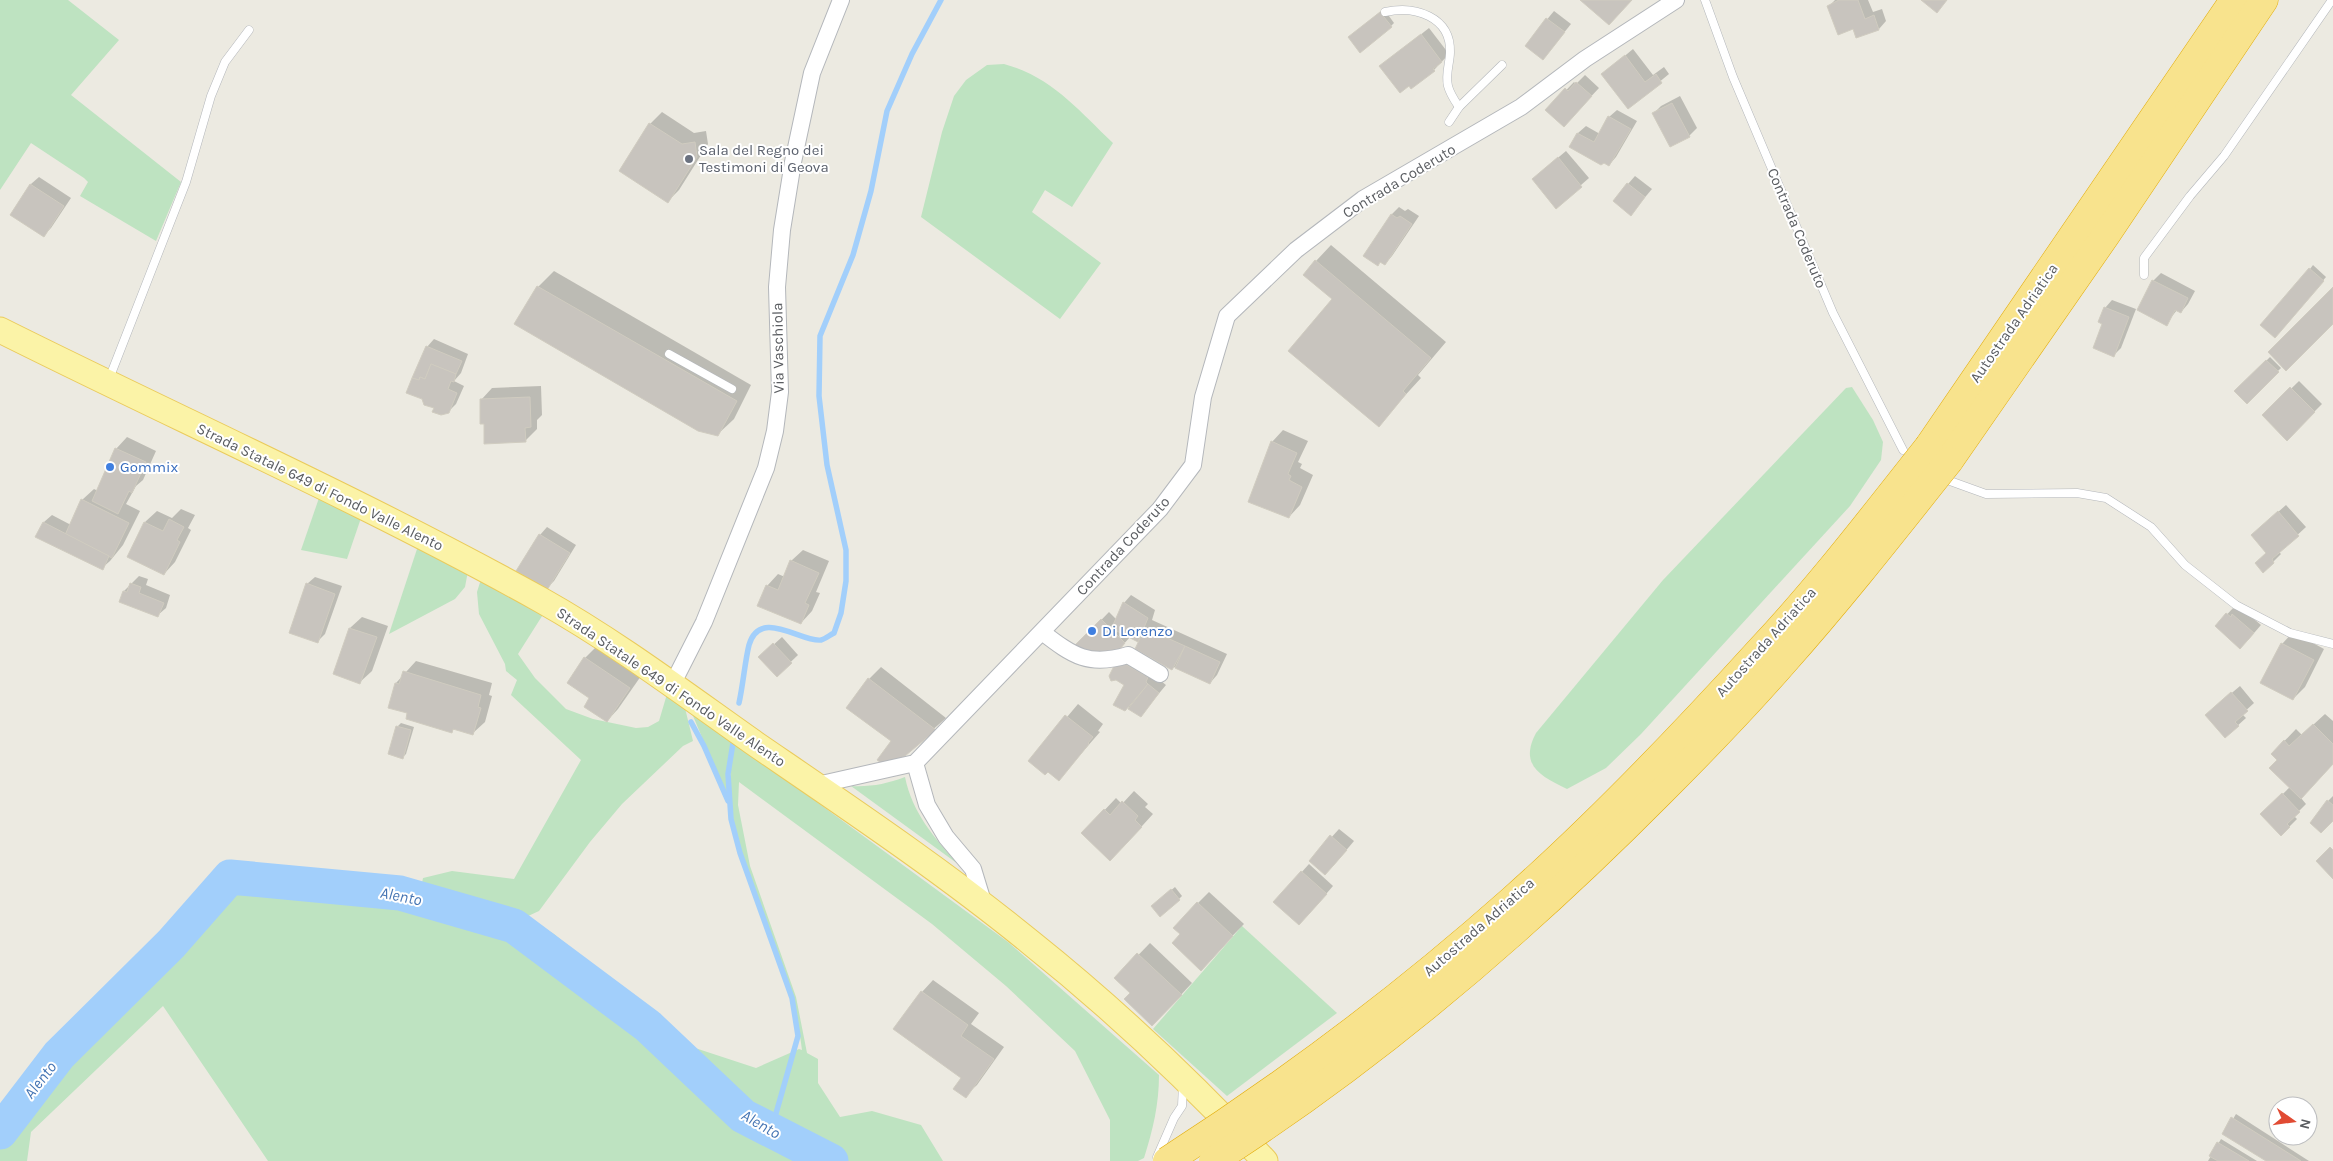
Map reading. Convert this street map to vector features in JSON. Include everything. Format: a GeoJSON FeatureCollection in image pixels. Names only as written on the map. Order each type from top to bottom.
{"type":"FeatureCollection","features":[{"type":"Feature","properties":{"kind":"highway","name":"Autostrada Adriatica"},"geometry":{"type":"LineString","coordinates":[[1167,1161],[1221,1126],[1375,1014],[1464,941],[1553,861],[1678,738],[1763,648],[1847,549],[1943,463],[2234,0]]}},
{"type":"Feature","properties":{"kind":"highway","name":"Autostrada Adriatica"},"geometry":{"type":"LineString","coordinates":[[1213,1161],[1369,1051],[1445,991],[1532,915],[1617,836],[1782,664],[1866,566],[1943,463],[2100,244],[2264,0]]}},
{"type":"Feature","properties":{"kind":"main road","name":"Strada Statale 649 di Fondo Valle Alento"},"geometry":{"type":"LineString","coordinates":[[0,330],[479,566],[546,603],[672,685],[984,906],[1098,999],[1213,1105],[1265,1161]]}},
{"type":"Feature","properties":{"kind":"street","name":"Via Vaschiola"},"geometry":{"type":"LineString","coordinates":[[672,685],[704,622],[766,468],[775,431],[780,392],[776,287],[784,212],[812,73],[841,0]]}},
{"type":"Feature","properties":{"kind":"street","name":"Contrada Coderuto"},"geometry":{"type":"LineString","coordinates":[[915,763],[1160,510],[1193,466],[1203,397],[1227,316],[1296,250],[1363,199],[1521,107],[1585,59],[1676,0]]}},
{"type":"Feature","properties":{"kind":"street"},"geometry":{"type":"LineString","coordinates":[[1042,632],[1077,657],[1097,661],[1128,655],[1160,674]]}},
{"type":"Feature","properties":{"kind":"street"},"geometry":{"type":"LineString","coordinates":[[816,786],[915,763],[927,805],[946,837],[973,870],[984,906]]}},
{"type":"Feature","properties":{"kind":"lane","name":"Contrada Coderuto"},"geometry":{"type":"LineString","coordinates":[[1705,0],[1733,76],[1833,313],[1903,450]]}},
{"type":"Feature","properties":{"kind":"lane"},"geometry":{"type":"LineString","coordinates":[[2144,275],[2144,258],[2190,196],[2224,156],[2332,0]]}},
{"type":"Feature","properties":{"kind":"lane"},"geometry":{"type":"LineString","coordinates":[[1385,12],[1408,10],[1439,21],[1449,36],[1448,87],[1459,107]]}},
{"type":"Feature","properties":{"kind":"lane"},"geometry":{"type":"LineString","coordinates":[[107,384],[186,182],[211,96],[225,62],[248,30]]}},
{"type":"Feature","properties":{"kind":"lane"},"geometry":{"type":"LineString","coordinates":[[1449,122],[1459,107],[1502,65]]}},
{"type":"Feature","properties":{"kind":"lane"},"geometry":{"type":"LineString","coordinates":[[669,354],[732,389]]}},
{"type":"Feature","properties":{"kind":"lane"},"geometry":{"type":"LineString","coordinates":[[1943,463],[1986,494],[2077,493],[2106,498],[2151,527],[2185,565],[2236,605],[2290,633],[2333,644]]}},
{"type":"Feature","properties":{"kind":"lane"},"geometry":{"type":"LineString","coordinates":[[1156,1161],[1174,1118],[1182,1106],[1184,1078]]}},
{"type":"Feature","properties":{"kind":"green space"},"geometry":{"type":"Polygon","coordinates":[[[0,0],[68,0],[119,40],[71,95],[181,182],[156,241],[80,196],[88,182],[31,143],[0,190],[0,0]]]}},
{"type":"Feature","properties":{"kind":"green space"},"geometry":{"type":"Polygon","coordinates":[[[1004,64],[1036,77],[1050,86],[1076,107],[1113,143],[1072,207],[1045,190],[1032,212],[1101,263],[1060,319],[921,217],[942,132],[954,96],[966,80],[987,65],[1004,64]]]}},
{"type":"Feature","properties":{"kind":"green space"},"geometry":{"type":"Polygon","coordinates":[[[1852,387],[1873,420],[1883,442],[1881,460],[1850,506],[1641,734],[1606,768],[1567,789],[1541,774],[1531,761],[1530,753],[1531,744],[1536,733],[1663,580],[1846,388],[1852,387]]]}},
{"type":"Feature","properties":{"kind":"green space"},"geometry":{"type":"Polygon","coordinates":[[[319,498],[361,518],[347,559],[301,550],[319,498]]]}},
{"type":"Feature","properties":{"kind":"green space"},"geometry":{"type":"Polygon","coordinates":[[[418,546],[468,571],[465,587],[455,599],[389,634],[418,546]]]}},
{"type":"Feature","properties":{"kind":"green space"},"geometry":{"type":"Polygon","coordinates":[[[482,576],[544,613],[518,654],[535,678],[566,709],[593,719],[636,728],[648,727],[659,721],[667,694],[685,708],[693,741],[683,746],[622,804],[590,842],[539,911],[526,917],[554,934],[613,984],[652,1021],[689,1046],[756,1068],[799,1049],[802,1050],[789,987],[734,827],[730,789],[735,742],[1008,942],[1159,1075],[1155,1117],[1144,1158],[1138,1161],[1110,1161],[1110,1120],[1075,1051],[1006,986],[932,924],[739,782],[738,805],[750,866],[796,997],[807,1053],[818,1059],[818,1083],[840,1117],[872,1111],[921,1125],[943,1161],[268,1161],[163,1006],[31,1132],[27,1161],[0,1161],[0,1137],[65,1057],[145,984],[179,949],[224,894],[263,885],[340,893],[433,906],[502,928],[516,922],[420,893],[423,878],[452,871],[514,879],[581,760],[511,695],[517,680],[506,671],[505,664],[479,614],[477,592],[482,576]]]}},
{"type":"Feature","properties":{"kind":"green space"},"geometry":{"type":"Polygon","coordinates":[[[691,711],[732,740],[727,771],[729,802],[691,711]]]}},
{"type":"Feature","properties":{"kind":"green space"},"geometry":{"type":"Polygon","coordinates":[[[905,777],[913,802],[925,824],[958,864],[851,786],[878,785],[905,777]]]}},
{"type":"Feature","properties":{"kind":"green space"},"geometry":{"type":"Polygon","coordinates":[[[1242,926],[1337,1013],[1227,1096],[1153,1029],[1242,926]]]}},
{"type":"Feature","properties":{"kind":"building"},"geometry":{"type":"Polygon","coordinates":[[[1580,0],[1632,0],[1609,25],[1580,0]]]}},
{"type":"Feature","properties":{"kind":"building"},"geometry":{"type":"Polygon","coordinates":[[[1839,0],[1858,0],[1865,19],[1874,15],[1879,30],[1856,38],[1853,29],[1838,35],[1827,6],[1839,0]]]}},
{"type":"Feature","properties":{"kind":"building"},"geometry":{"type":"Polygon","coordinates":[[[1921,0],[1947,0],[1937,13],[1921,0]]]}},
{"type":"Feature","properties":{"kind":"building"},"geometry":{"type":"Polygon","coordinates":[[[1380,12],[1392,27],[1360,53],[1348,37],[1380,12]]]}},
{"type":"Feature","properties":{"kind":"building"},"geometry":{"type":"Polygon","coordinates":[[[1546,18],[1565,32],[1543,60],[1525,46],[1546,18]]]}},
{"type":"Feature","properties":{"kind":"building"},"geometry":{"type":"Polygon","coordinates":[[[1421,34],[1442,62],[1433,69],[1435,71],[1411,89],[1409,86],[1400,93],[1379,66],[1421,34]]]}},
{"type":"Feature","properties":{"kind":"building"},"geometry":{"type":"Polygon","coordinates":[[[1625,55],[1645,82],[1656,74],[1662,83],[1628,109],[1601,74],[1625,55]]]}},
{"type":"Feature","properties":{"kind":"building"},"geometry":{"type":"Polygon","coordinates":[[[1576,82],[1592,96],[1564,127],[1545,110],[1565,88],[1568,91],[1576,82]]]}},
{"type":"Feature","properties":{"kind":"building"},"geometry":{"type":"Polygon","coordinates":[[[1672,103],[1690,137],[1670,147],[1652,113],[1672,103]]]}},
{"type":"Feature","properties":{"kind":"building"},"geometry":{"type":"Polygon","coordinates":[[[1608,116],[1631,129],[1609,166],[1604,163],[1601,165],[1569,147],[1577,133],[1594,142],[1608,116]]]}},
{"type":"Feature","properties":{"kind":"building"},"geometry":{"type":"Polygon","coordinates":[[[649,123],[682,144],[695,142],[697,157],[668,203],[619,171],[649,123]]]}},
{"type":"Feature","properties":{"kind":"building"},"geometry":{"type":"Polygon","coordinates":[[[1558,157],[1582,187],[1556,209],[1532,179],[1558,157]]]}},
{"type":"Feature","properties":{"kind":"building"},"geometry":{"type":"Polygon","coordinates":[[[1627,183],[1645,197],[1631,216],[1613,201],[1627,183]]]}},
{"type":"Feature","properties":{"kind":"building"},"geometry":{"type":"Polygon","coordinates":[[[30,184],[64,206],[44,237],[10,215],[30,184]]]}},
{"type":"Feature","properties":{"kind":"building"},"geometry":{"type":"Polygon","coordinates":[[[1391,214],[1397,218],[1400,216],[1412,224],[1385,265],[1380,262],[1378,266],[1363,256],[1391,214]]]}},
{"type":"Feature","properties":{"kind":"building"},"geometry":{"type":"Polygon","coordinates":[[[1315,260],[1431,358],[1403,391],[1406,394],[1379,427],[1288,351],[1332,299],[1303,275],[1315,260]]]}},
{"type":"Feature","properties":{"kind":"building"},"geometry":{"type":"Polygon","coordinates":[[[2309,268],[2324,281],[2275,338],[2260,325],[2309,268]]]}},
{"type":"Feature","properties":{"kind":"building"},"geometry":{"type":"Polygon","coordinates":[[[2152,280],[2188,298],[2181,313],[2175,310],[2167,326],[2137,310],[2152,280]]]}},
{"type":"Feature","properties":{"kind":"building"},"geometry":{"type":"Polygon","coordinates":[[[537,286],[737,401],[718,436],[698,431],[514,324],[537,286]]]}},
{"type":"Feature","properties":{"kind":"building"},"geometry":{"type":"Polygon","coordinates":[[[2333,287],[2333,324],[2286,371],[2268,352],[2333,287]]]}},
{"type":"Feature","properties":{"kind":"building"},"geometry":{"type":"Polygon","coordinates":[[[2104,307],[2129,317],[2114,357],[2093,348],[2102,324],[2098,322],[2104,307]]]}},
{"type":"Feature","properties":{"kind":"building"},"geometry":{"type":"Polygon","coordinates":[[[426,346],[462,361],[456,374],[431,364],[425,379],[420,377],[419,380],[412,378],[426,346]]]}},
{"type":"Feature","properties":{"kind":"building"},"geometry":{"type":"Polygon","coordinates":[[[2266,360],[2279,372],[2247,404],[2234,391],[2266,360]]]}},
{"type":"Feature","properties":{"kind":"building"},"geometry":{"type":"Polygon","coordinates":[[[431,364],[456,374],[454,382],[451,381],[448,389],[457,393],[449,413],[441,415],[432,412],[434,408],[424,405],[422,399],[406,393],[412,378],[419,380],[420,377],[425,379],[431,364]]]}},
{"type":"Feature","properties":{"kind":"building"},"geometry":{"type":"Polygon","coordinates":[[[2290,387],[2315,412],[2287,441],[2262,415],[2290,387]]]}},
{"type":"Feature","properties":{"kind":"building"},"geometry":{"type":"Polygon","coordinates":[[[530,397],[531,427],[525,428],[526,442],[484,444],[484,424],[480,424],[480,399],[530,397]]]}},
{"type":"Feature","properties":{"kind":"building"},"geometry":{"type":"Polygon","coordinates":[[[1271,441],[1297,453],[1288,474],[1291,476],[1289,480],[1302,487],[1289,518],[1248,502],[1271,441]]]}},
{"type":"Feature","properties":{"kind":"building"},"geometry":{"type":"Polygon","coordinates":[[[115,448],[146,462],[132,493],[129,491],[118,514],[92,501],[115,448]]]}},
{"type":"Feature","properties":{"kind":"building"},"geometry":{"type":"Polygon","coordinates":[[[81,499],[129,523],[112,558],[65,535],[81,499]]]}},
{"type":"Feature","properties":{"kind":"building"},"geometry":{"type":"Polygon","coordinates":[[[2278,511],[2299,536],[2272,559],[2274,563],[2263,573],[2255,563],[2266,553],[2251,535],[2278,511]]]}},
{"type":"Feature","properties":{"kind":"building"},"geometry":{"type":"Polygon","coordinates":[[[169,519],[184,527],[177,540],[180,542],[164,575],[127,557],[144,522],[163,531],[169,519]]]}},
{"type":"Feature","properties":{"kind":"building"},"geometry":{"type":"Polygon","coordinates":[[[43,522],[109,556],[103,570],[35,537],[43,522]]]}},
{"type":"Feature","properties":{"kind":"building"},"geometry":{"type":"Polygon","coordinates":[[[539,534],[570,553],[547,590],[516,571],[539,534]]]}},
{"type":"Feature","properties":{"kind":"building"},"geometry":{"type":"Polygon","coordinates":[[[790,560],[819,573],[805,603],[809,605],[801,624],[757,606],[766,585],[778,590],[790,560]]]}},
{"type":"Feature","properties":{"kind":"building"},"geometry":{"type":"Polygon","coordinates":[[[130,583],[141,587],[139,593],[164,603],[158,617],[119,602],[123,591],[127,592],[130,583]]]}},
{"type":"Feature","properties":{"kind":"building"},"geometry":{"type":"Polygon","coordinates":[[[306,583],[335,594],[318,643],[289,633],[306,583]]]}},
{"type":"Feature","properties":{"kind":"building"},"geometry":{"type":"Polygon","coordinates":[[[1123,602],[1148,618],[1138,642],[1113,629],[1123,602]]]}},
{"type":"Feature","properties":{"kind":"building"},"geometry":{"type":"Polygon","coordinates":[[[2226,613],[2231,617],[2232,614],[2254,633],[2240,649],[2215,626],[2226,613]]]}},
{"type":"Feature","properties":{"kind":"building"},"geometry":{"type":"Polygon","coordinates":[[[1101,619],[1125,643],[1115,655],[1082,652],[1074,646],[1101,619]]]}},
{"type":"Feature","properties":{"kind":"building"},"geometry":{"type":"Polygon","coordinates":[[[349,628],[377,637],[360,684],[333,674],[349,628]]]}},
{"type":"Feature","properties":{"kind":"building"},"geometry":{"type":"Polygon","coordinates":[[[1145,628],[1185,646],[1172,670],[1135,649],[1145,628]]]}},
{"type":"Feature","properties":{"kind":"building"},"geometry":{"type":"Polygon","coordinates":[[[773,643],[792,663],[777,677],[758,657],[773,643]]]}},
{"type":"Feature","properties":{"kind":"building"},"geometry":{"type":"Polygon","coordinates":[[[2281,643],[2314,660],[2293,700],[2260,683],[2281,643]]]}},
{"type":"Feature","properties":{"kind":"building"},"geometry":{"type":"Polygon","coordinates":[[[1185,646],[1220,662],[1210,684],[1175,668],[1185,646]]]}},
{"type":"Feature","properties":{"kind":"building"},"geometry":{"type":"Polygon","coordinates":[[[584,657],[630,688],[607,722],[584,707],[589,698],[567,683],[584,657]]]}},
{"type":"Feature","properties":{"kind":"building"},"geometry":{"type":"Polygon","coordinates":[[[1123,663],[1148,677],[1146,682],[1148,684],[1125,711],[1113,705],[1124,685],[1116,680],[1111,681],[1109,676],[1114,666],[1123,663]]]}},
{"type":"Feature","properties":{"kind":"building"},"geometry":{"type":"Polygon","coordinates":[[[403,671],[481,695],[478,707],[481,708],[473,735],[453,729],[452,733],[406,719],[407,713],[388,708],[395,683],[399,684],[403,671]]]}},
{"type":"Feature","properties":{"kind":"building"},"geometry":{"type":"Polygon","coordinates":[[[868,678],[936,730],[905,756],[884,765],[877,760],[891,741],[846,708],[868,678]]]}},
{"type":"Feature","properties":{"kind":"building"},"geometry":{"type":"Polygon","coordinates":[[[1148,684],[1159,693],[1141,717],[1128,709],[1148,684]]]}},
{"type":"Feature","properties":{"kind":"building"},"geometry":{"type":"Polygon","coordinates":[[[2231,692],[2248,711],[2235,722],[2239,726],[2225,738],[2205,715],[2231,692]]]}},
{"type":"Feature","properties":{"kind":"building"},"geometry":{"type":"Polygon","coordinates":[[[1065,715],[1093,737],[1059,781],[1048,772],[1045,775],[1028,761],[1065,715]]]}},
{"type":"Feature","properties":{"kind":"building"},"geometry":{"type":"Polygon","coordinates":[[[2313,724],[2333,744],[2333,764],[2301,799],[2269,768],[2277,760],[2271,754],[2284,740],[2289,746],[2313,724]]]}},
{"type":"Feature","properties":{"kind":"building"},"geometry":{"type":"Polygon","coordinates":[[[396,726],[411,730],[403,759],[388,754],[396,726]]]}},
{"type":"Feature","properties":{"kind":"building"},"geometry":{"type":"Polygon","coordinates":[[[2282,793],[2300,812],[2287,824],[2290,827],[2281,836],[2260,814],[2282,793]]]}},
{"type":"Feature","properties":{"kind":"building"},"geometry":{"type":"Polygon","coordinates":[[[2327,800],[2333,805],[2333,821],[2321,833],[2310,823],[2327,800]]]}},
{"type":"Feature","properties":{"kind":"building"},"geometry":{"type":"Polygon","coordinates":[[[1122,801],[1138,816],[1135,820],[1142,827],[1110,861],[1081,833],[1104,809],[1110,815],[1122,801]]]}},
{"type":"Feature","properties":{"kind":"building"},"geometry":{"type":"Polygon","coordinates":[[[1330,835],[1347,850],[1325,875],[1309,861],[1330,835]]]}},
{"type":"Feature","properties":{"kind":"building"},"geometry":{"type":"Polygon","coordinates":[[[2330,847],[2333,850],[2333,879],[2316,861],[2330,847]]]}},
{"type":"Feature","properties":{"kind":"building"},"geometry":{"type":"Polygon","coordinates":[[[1301,871],[1327,894],[1299,925],[1273,902],[1301,871]]]}},
{"type":"Feature","properties":{"kind":"building"},"geometry":{"type":"Polygon","coordinates":[[[1171,889],[1180,900],[1160,917],[1151,906],[1171,889]]]}},
{"type":"Feature","properties":{"kind":"building"},"geometry":{"type":"Polygon","coordinates":[[[1197,902],[1233,936],[1201,971],[1172,943],[1180,934],[1173,928],[1197,902]]]}},
{"type":"Feature","properties":{"kind":"building"},"geometry":{"type":"Polygon","coordinates":[[[1137,953],[1182,995],[1152,1026],[1124,999],[1130,993],[1114,978],[1137,953]]]}},
{"type":"Feature","properties":{"kind":"building"},"geometry":{"type":"Polygon","coordinates":[[[921,991],[968,1025],[961,1036],[994,1059],[966,1098],[953,1089],[961,1078],[893,1029],[921,991]]]}},
{"type":"Feature","properties":{"kind":"building"},"geometry":{"type":"Polygon","coordinates":[[[2231,1117],[2268,1140],[2268,1146],[2277,1146],[2301,1161],[2266,1161],[2222,1134],[2231,1117]]]}},
{"type":"Feature","properties":{"kind":"building"},"geometry":{"type":"Polygon","coordinates":[[[2217,1142],[2249,1161],[2218,1161],[2209,1156],[2217,1142]]]}},
{"type":"Feature","properties":{"kind":"waterway"},"geometry":{"type":"LineString","coordinates":[[739,703],[746,658],[754,634],[762,629],[772,628],[782,629],[813,640],[821,640],[834,633],[841,613],[846,581],[846,550],[827,465],[819,396],[820,336],[853,255],[871,191],[887,111],[912,54],[941,0]]}},
{"type":"Feature","properties":{"kind":"waterway"},"geometry":{"type":"LineString","coordinates":[[691,722],[704,746],[728,801]]}},
{"type":"Feature","properties":{"kind":"waterway"},"geometry":{"type":"LineString","coordinates":[[733,743],[728,774],[731,819],[740,853],[792,998],[798,1036],[771,1131]]}},
{"type":"Feature","properties":{"kind":"waterway","name":"Alento"},"geometry":{"type":"LineString","coordinates":[[0,1132],[59,1055],[171,944],[230,877],[400,893],[514,926],[648,1026],[743,1116],[831,1161]]}},
{"type":"Feature","properties":{"kind":"place","name":"Sala del Regno dei Testimoni di Geova"},"geometry":{"type":"Point","coordinates":[689,159]}},
{"type":"Feature","properties":{"kind":"place","name":"Gommix"},"geometry":{"type":"Point","coordinates":[110,467]}},
{"type":"Feature","properties":{"kind":"place","name":"Di Lorenzo"},"geometry":{"type":"Point","coordinates":[1092,631]}}]}
